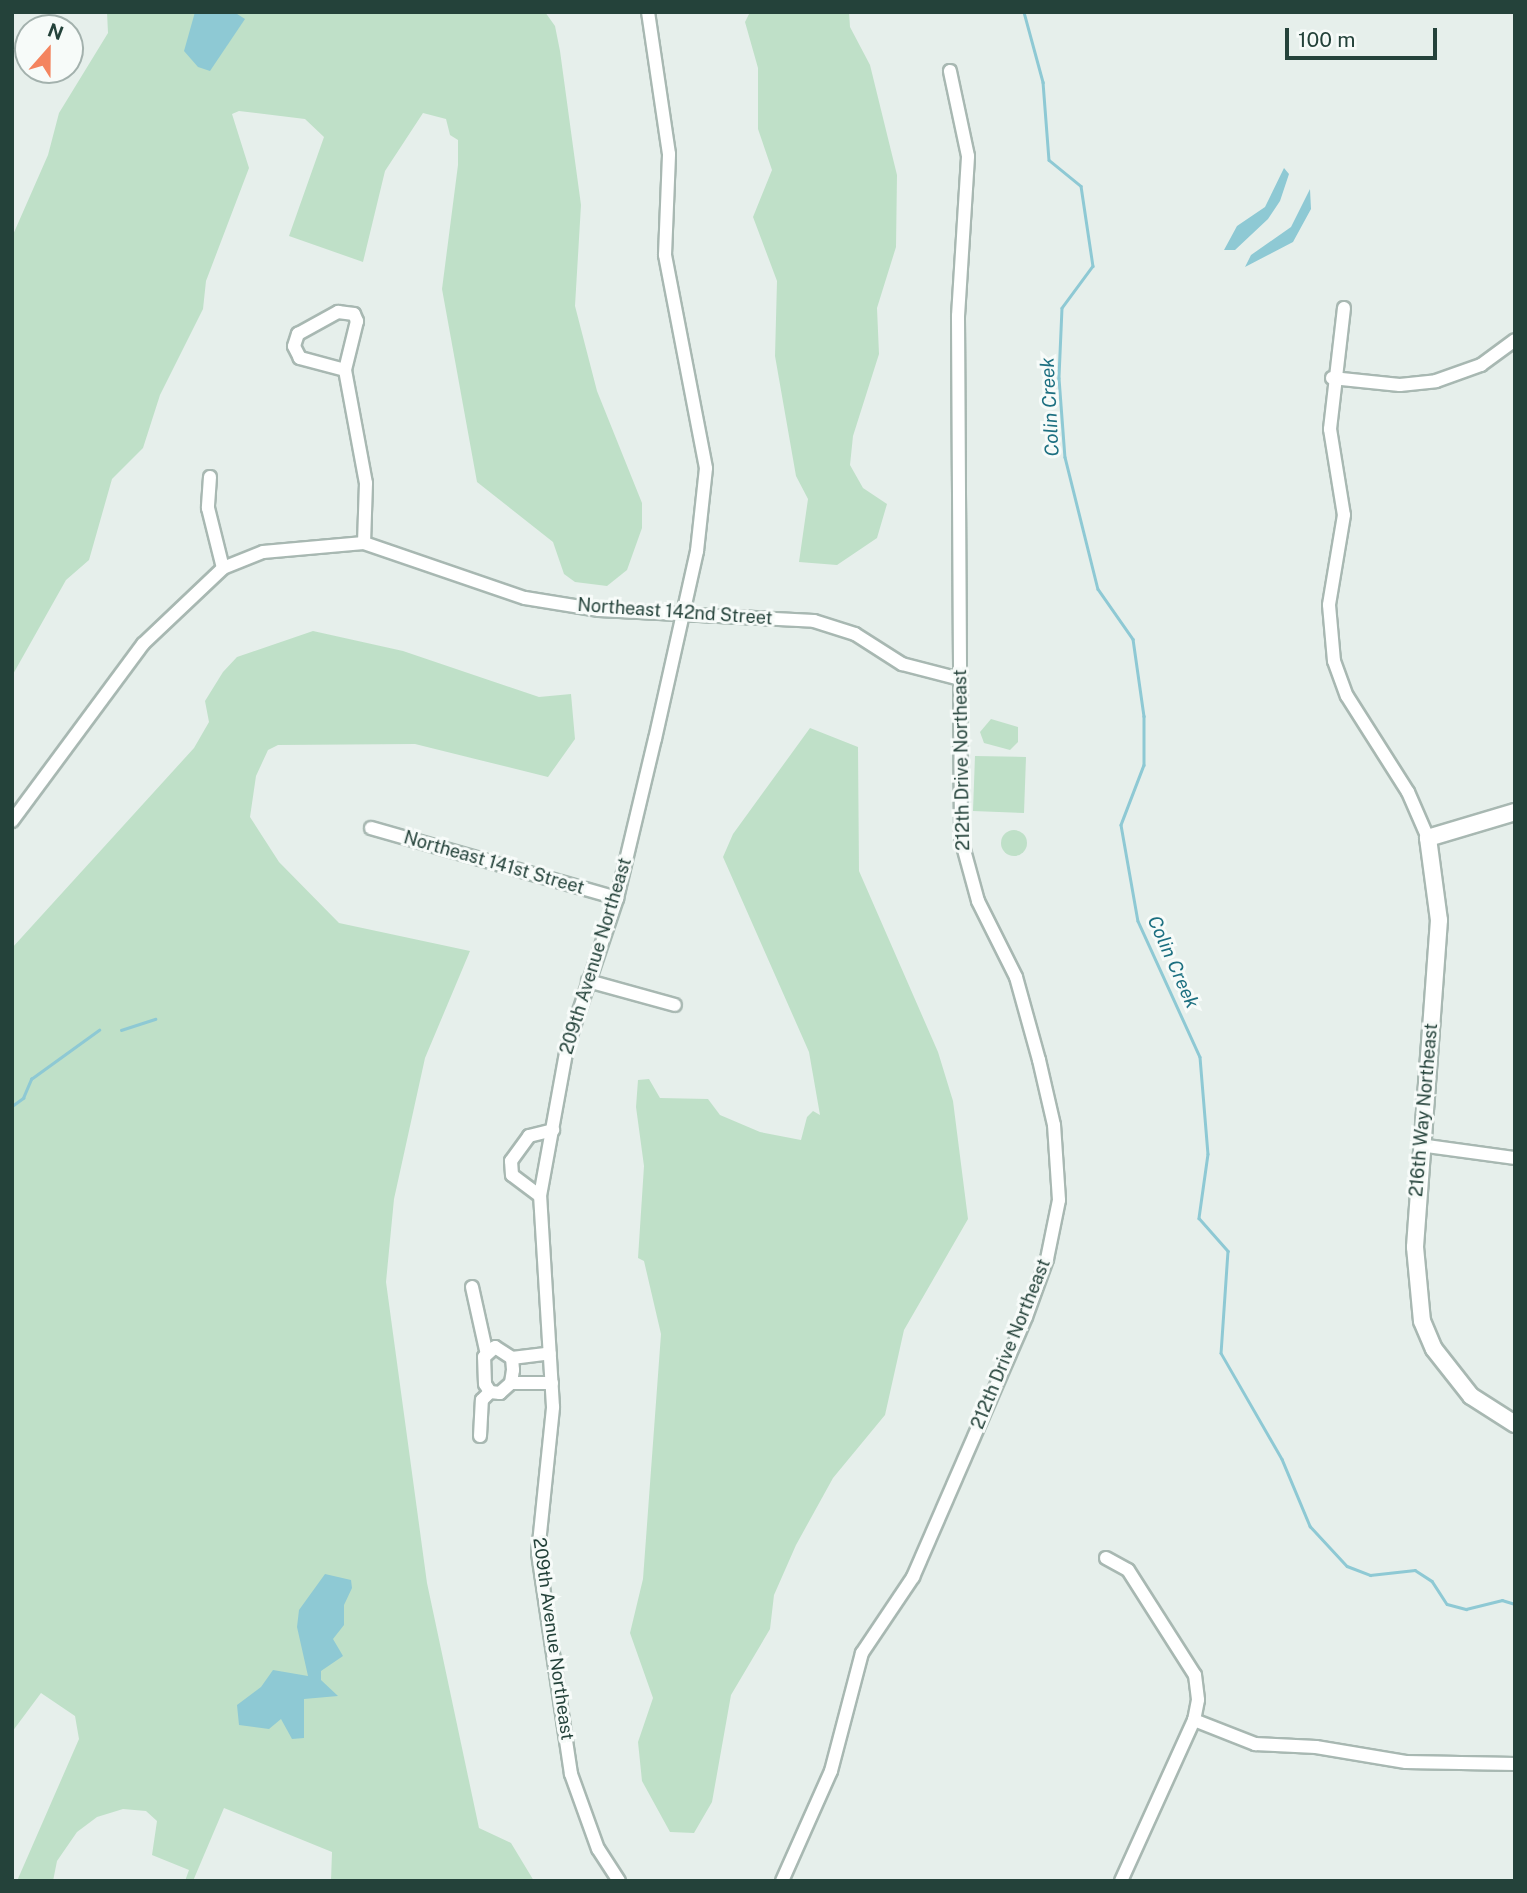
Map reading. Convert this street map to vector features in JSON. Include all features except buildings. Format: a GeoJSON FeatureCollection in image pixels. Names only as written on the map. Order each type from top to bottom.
{"type":"FeatureCollection","features":[{"type":"Feature","properties":{"kind":"street","name":"209th Avenue Northeast"},"geometry":{"type":"LineString","coordinates":[[619,1881],[598,1849],[571,1774],[538,1553],[552,1384],[540,1196],[567,1047],[617,898],[682,614],[706,468],[674,320],[665,255],[669,155],[648,12]]}},
{"type":"Feature","properties":{"kind":"street","name":"212th Drive Northeast"},"geometry":{"type":"LineString","coordinates":[[782,1881],[831,1771],[862,1653],[913,1577],[1026,1317],[1047,1259],[1059,1200],[1054,1125],[1016,977],[966,868],[960,679],[958,316],[968,156],[950,71]]}},
{"type":"Feature","properties":{"kind":"street","name":"216th Way Northeast"},"geometry":{"type":"LineString","coordinates":[[1344,308],[1332,378],[1330,429],[1344,515],[1329,605],[1334,661],[1347,696],[1408,792],[1428,838],[1439,920],[1420,1145],[1415,1247],[1422,1321],[1455,1380],[1488,1409],[1515,1424]]}},
{"type":"Feature","properties":{"kind":"street"},"geometry":{"type":"LineString","coordinates":[[345,370],[300,358],[294,346],[298,334],[338,312],[354,314],[353,349],[345,370],[366,483],[364,543]]}},
{"type":"Feature","properties":{"kind":"street"},"geometry":{"type":"LineString","coordinates":[[1332,378],[1401,385],[1436,381],[1480,365],[1515,340]]}},
{"type":"Feature","properties":{"kind":"street"},"geometry":{"type":"LineString","coordinates":[[12,821],[143,644],[223,568],[208,509],[210,477]]}},
{"type":"Feature","properties":{"kind":"street","name":"Northeast 142nd Street"},"geometry":{"type":"LineString","coordinates":[[223,568],[264,552],[364,543],[525,598],[682,614],[814,621],[855,634],[902,664],[960,679]]}},
{"type":"Feature","properties":{"kind":"street"},"geometry":{"type":"LineString","coordinates":[[1428,838],[1515,812]]}},
{"type":"Feature","properties":{"kind":"street","name":"Northeast 141st Street"},"geometry":{"type":"LineString","coordinates":[[371,828],[617,898]]}},
{"type":"Feature","properties":{"kind":"street"},"geometry":{"type":"LineString","coordinates":[[588,981],[675,1005]]}},
{"type":"Feature","properties":{"kind":"street"},"geometry":{"type":"LineString","coordinates":[[540,1196],[512,1175],[511,1161],[529,1136],[553,1130]]}},
{"type":"Feature","properties":{"kind":"street"},"geometry":{"type":"LineString","coordinates":[[1420,1145],[1515,1158]]}},
{"type":"Feature","properties":{"kind":"street"},"geometry":{"type":"LineString","coordinates":[[472,1287],[486,1350],[489,1392]]}},
{"type":"Feature","properties":{"kind":"street"},"geometry":{"type":"LineString","coordinates":[[486,1350],[504,1349],[512,1358],[511,1383]]}},
{"type":"Feature","properties":{"kind":"street"},"geometry":{"type":"LineString","coordinates":[[512,1358],[550,1353]]}},
{"type":"Feature","properties":{"kind":"street"},"geometry":{"type":"LineString","coordinates":[[480,1436],[482,1400],[489,1392],[511,1383],[552,1384]]}},
{"type":"Feature","properties":{"kind":"street"},"geometry":{"type":"LineString","coordinates":[[1106,1558],[1128,1570],[1195,1675],[1194,1720],[1121,1881]]}},
{"type":"Feature","properties":{"kind":"street"},"geometry":{"type":"LineString","coordinates":[[1194,1720],[1255,1744],[1316,1747],[1405,1762],[1515,1764]]}},
{"type":"Feature","properties":{"kind":"green space"},"geometry":{"type":"Polygon","coordinates":[[[107,12],[545,12],[555,26],[560,51],[581,205],[575,306],[597,391],[642,503],[642,528],[627,570],[607,586],[575,582],[564,574],[553,542],[477,482],[442,289],[458,165],[458,140],[450,135],[446,119],[423,113],[385,171],[363,262],[289,236],[324,137],[305,119],[239,111],[232,114],[249,168],[206,281],[203,309],[160,395],[143,448],[112,479],[89,560],[66,580],[12,676],[12,237],[48,155],[59,113],[77,84],[84,84],[84,72],[108,33],[107,12]]]}},
{"type":"Feature","properties":{"kind":"green space"},"geometry":{"type":"Polygon","coordinates":[[[750,12],[849,12],[850,27],[870,65],[897,175],[896,247],[877,308],[879,354],[853,436],[850,465],[863,488],[887,504],[877,538],[837,565],[799,562],[808,499],[796,476],[775,356],[777,281],[753,217],[772,170],[758,129],[758,68],[745,22],[750,12]]]}},
{"type":"Feature","properties":{"kind":"green space"},"geometry":{"type":"Polygon","coordinates":[[[313,631],[403,651],[539,697],[571,694],[575,739],[548,777],[415,744],[278,745],[268,750],[256,776],[250,817],[279,862],[339,923],[470,951],[425,1058],[394,1199],[386,1282],[427,1583],[479,1828],[511,1843],[534,1881],[331,1881],[332,1852],[224,1808],[193,1881],[185,1881],[189,1870],[152,1855],[157,1821],[146,1811],[123,1809],[97,1817],[77,1832],[57,1861],[53,1881],[17,1881],[79,1739],[75,1716],[41,1693],[12,1732],[12,948],[194,748],[209,722],[205,701],[223,672],[237,657],[313,631]]]}},
{"type":"Feature","properties":{"kind":"green space"},"geometry":{"type":"Polygon","coordinates":[[[991,719],[1018,727],[1018,742],[1010,750],[984,743],[980,732],[991,719]]]}},
{"type":"Feature","properties":{"kind":"green space"},"geometry":{"type":"Polygon","coordinates":[[[810,728],[858,747],[859,871],[938,1052],[953,1101],[968,1219],[904,1330],[885,1415],[833,1478],[796,1545],[774,1595],[770,1629],[731,1695],[712,1802],[694,1833],[670,1832],[642,1781],[638,1742],[653,1698],[630,1633],[643,1579],[661,1334],[644,1261],[638,1258],[644,1166],[636,1107],[638,1080],[649,1079],[660,1098],[708,1099],[720,1115],[760,1132],[801,1140],[807,1117],[813,1111],[820,1115],[809,1052],[723,857],[733,834],[810,728]]]}},
{"type":"Feature","properties":{"kind":"green space"},"geometry":{"type":"Polygon","coordinates":[[[975,756],[1026,757],[1024,813],[973,811],[975,756]]]}},
{"type":"Feature","properties":{"kind":"green space"},"geometry":{"type":"Polygon","coordinates":[[[1014,830],[1023,834],[1027,843],[1023,852],[1014,856],[1005,852],[1001,843],[1005,834],[1014,830]]]}},
{"type":"Feature","properties":{"kind":"water"},"geometry":{"type":"Polygon","coordinates":[[[195,12],[234,12],[245,19],[210,71],[198,67],[184,51],[195,12]]]}},
{"type":"Feature","properties":{"kind":"water"},"geometry":{"type":"Polygon","coordinates":[[[1284,168],[1289,174],[1280,201],[1268,219],[1235,250],[1224,250],[1237,226],[1265,207],[1284,168]]]}},
{"type":"Feature","properties":{"kind":"water"},"geometry":{"type":"Polygon","coordinates":[[[1310,189],[1311,209],[1293,242],[1245,267],[1251,255],[1291,227],[1310,189]]]}},
{"type":"Feature","properties":{"kind":"water"},"geometry":{"type":"Polygon","coordinates":[[[325,1574],[351,1580],[352,1588],[344,1605],[344,1625],[333,1639],[343,1656],[321,1671],[321,1680],[338,1696],[304,1699],[304,1738],[292,1739],[281,1719],[269,1729],[239,1725],[237,1705],[261,1687],[273,1670],[308,1676],[297,1627],[299,1610],[325,1574]]]}},
{"type":"Feature","properties":{"kind":"waterway","name":"Colin Creek"},"geometry":{"type":"LineString","coordinates":[[1024,12],[1043,82],[1049,160],[1081,186],[1093,266],[1062,308],[1059,378],[1065,457],[1098,589],[1133,639],[1144,716],[1144,765],[1121,825],[1138,921],[1200,1057],[1208,1154],[1199,1218],[1228,1251],[1221,1353],[1282,1459],[1310,1526],[1347,1566],[1370,1575],[1415,1570],[1432,1581],[1447,1604],[1466,1609],[1502,1600],[1515,1604]]}},
{"type":"Feature","properties":{"kind":"waterway"},"geometry":{"type":"LineString","coordinates":[[121,1030],[155,1019]]}},
{"type":"Feature","properties":{"kind":"waterway"},"geometry":{"type":"LineString","coordinates":[[12,1106],[23,1098],[31,1079],[99,1030]]}}]}
